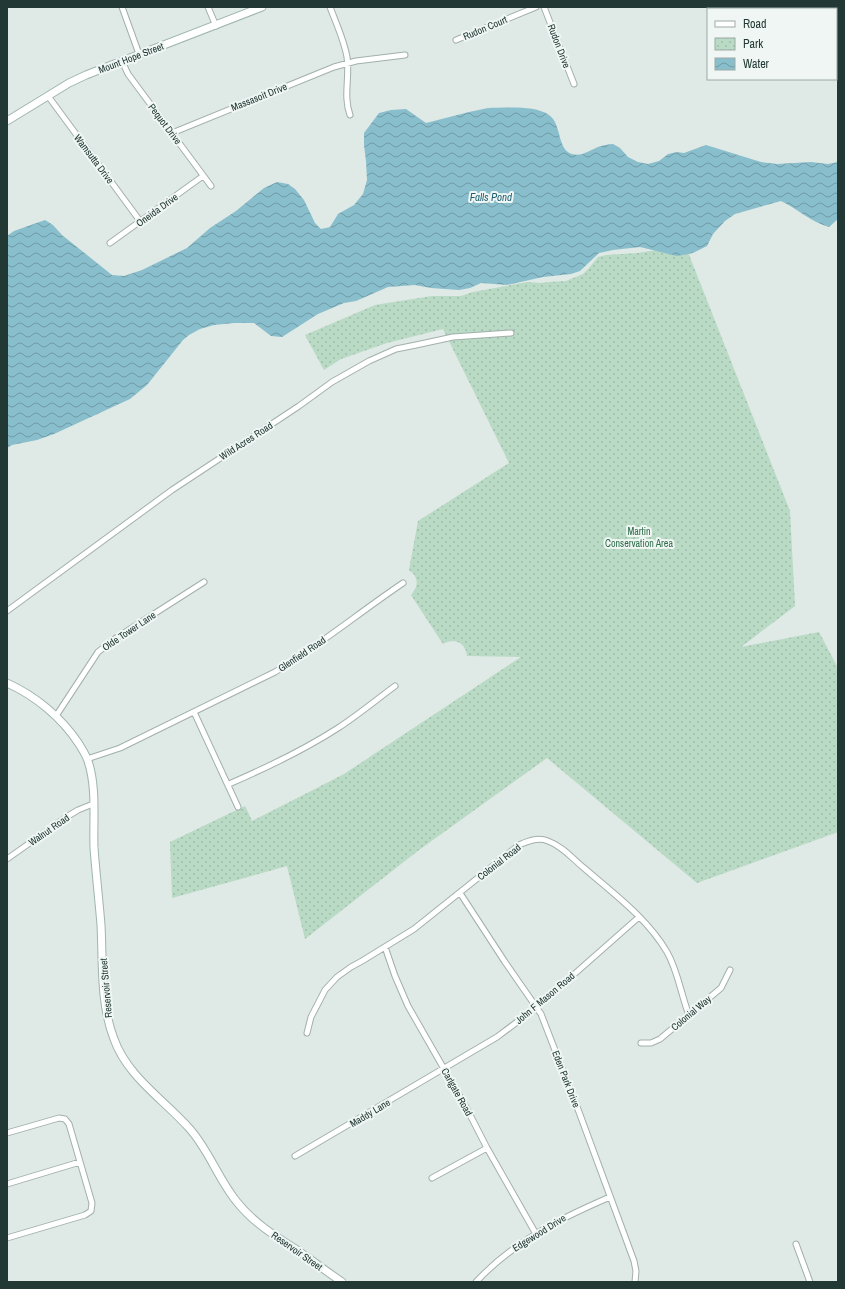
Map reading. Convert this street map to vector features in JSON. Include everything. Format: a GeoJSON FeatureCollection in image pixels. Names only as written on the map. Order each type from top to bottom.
{"type":"FeatureCollection","features":[{"type":"Feature","properties":{"kind":"street"},"geometry":{"type":"LineString","coordinates":[[122,7],[139,54]]}},
{"type":"Feature","properties":{"kind":"street"},"geometry":{"type":"LineString","coordinates":[[208,7],[216,26]]}},
{"type":"Feature","properties":{"kind":"street","name":"Mount Hope Street"},"geometry":{"type":"LineString","coordinates":[[7,121],[69,83],[139,54],[216,26],[262,7]]}},
{"type":"Feature","properties":{"kind":"street"},"geometry":{"type":"LineString","coordinates":[[330,7],[342,37],[347,57],[348,81],[346,98],[350,115]]}},
{"type":"Feature","properties":{"kind":"street","name":"Rudon Court"},"geometry":{"type":"LineString","coordinates":[[456,40],[536,7]]}},
{"type":"Feature","properties":{"kind":"street","name":"Rudon Drive"},"geometry":{"type":"LineString","coordinates":[[544,7],[574,84]]}},
{"type":"Feature","properties":{"kind":"street","name":"Massasoit Drive"},"geometry":{"type":"LineString","coordinates":[[172,133],[334,67],[347,63],[405,55]]}},
{"type":"Feature","properties":{"kind":"street","name":"Pequot Drive"},"geometry":{"type":"LineString","coordinates":[[122,61],[128,74],[211,186]]}},
{"type":"Feature","properties":{"kind":"street","name":"Wamsutta Drive"},"geometry":{"type":"LineString","coordinates":[[48,96],[140,221]]}},
{"type":"Feature","properties":{"kind":"street","name":"Oneida Drive"},"geometry":{"type":"LineString","coordinates":[[110,243],[204,176]]}},
{"type":"Feature","properties":{"kind":"street","name":"Wild Acres Road"},"geometry":{"type":"LineString","coordinates":[[7,611],[172,490],[299,406],[332,382],[370,361],[396,349],[453,337],[511,332]]}},
{"type":"Feature","properties":{"kind":"street","name":"Olde Tower Lane"},"geometry":{"type":"LineString","coordinates":[[56,716],[98,652],[119,636],[204,582]]}},
{"type":"Feature","properties":{"kind":"street","name":"Glenfield Road"},"geometry":{"type":"LineString","coordinates":[[88,759],[120,748],[281,669],[403,583]]}},
{"type":"Feature","properties":{"kind":"street","name":"Reservoir Street"},"geometry":{"type":"LineString","coordinates":[[7,683],[22,690],[56,716],[75,738],[88,759],[92,782],[94,848],[101,925],[105,1004],[110,1028],[118,1049],[129,1067],[147,1087],[192,1131],[210,1158],[230,1193],[245,1211],[258,1224],[342,1282]]}},
{"type":"Feature","properties":{"kind":"street"},"geometry":{"type":"LineString","coordinates":[[229,784],[315,742],[338,728],[395,686]]}},
{"type":"Feature","properties":{"kind":"street"},"geometry":{"type":"LineString","coordinates":[[194,712],[229,784],[238,807]]}},
{"type":"Feature","properties":{"kind":"street","name":"Walnut Road"},"geometry":{"type":"LineString","coordinates":[[7,860],[68,816],[93,804]]}},
{"type":"Feature","properties":{"kind":"street","name":"Colonial Road"},"geometry":{"type":"LineString","coordinates":[[306,1033],[311,1018],[326,990],[337,977],[414,929],[519,845],[534,840],[546,840],[558,846],[639,917],[653,932],[668,954],[689,1015]]}},
{"type":"Feature","properties":{"kind":"street","name":"Eden Park Drive"},"geometry":{"type":"LineString","coordinates":[[460,892],[505,962],[541,1014],[570,1086],[634,1261],[636,1271],[635,1282]]}},
{"type":"Feature","properties":{"kind":"street","name":"John F Mason Road"},"geometry":{"type":"LineString","coordinates":[[444,1069],[497,1037],[537,1007],[639,917]]}},
{"type":"Feature","properties":{"kind":"street","name":"Carlgate Road"},"geometry":{"type":"LineString","coordinates":[[385,947],[390,964],[408,1006],[444,1069],[486,1148],[536,1234]]}},
{"type":"Feature","properties":{"kind":"street","name":"Colonial Way"},"geometry":{"type":"LineString","coordinates":[[641,1043],[651,1043],[660,1039],[721,988],[730,970]]}},
{"type":"Feature","properties":{"kind":"street","name":"Maddy Lane"},"geometry":{"type":"LineString","coordinates":[[295,1156],[444,1069]]}},
{"type":"Feature","properties":{"kind":"street"},"geometry":{"type":"LineString","coordinates":[[7,1134],[63,1118],[69,1124],[92,1203],[91,1211],[86,1214],[7,1238]]}},
{"type":"Feature","properties":{"kind":"street"},"geometry":{"type":"LineString","coordinates":[[432,1178],[486,1148]]}},
{"type":"Feature","properties":{"kind":"street"},"geometry":{"type":"LineString","coordinates":[[7,1184],[80,1162]]}},
{"type":"Feature","properties":{"kind":"street","name":"Edgewood Drive"},"geometry":{"type":"LineString","coordinates":[[476,1282],[497,1261],[536,1234],[566,1216],[610,1197]]}},
{"type":"Feature","properties":{"kind":"street"},"geometry":{"type":"LineString","coordinates":[[796,1244],[810,1282]]}},
{"type":"Feature","properties":{"kind":"green space","name":"Martin Conservation Area"},"geometry":{"type":"Polygon","coordinates":[[[684,242],[790,511],[795,606],[741,647],[819,632],[838,668],[838,832],[697,883],[547,758],[419,850],[305,939],[287,866],[172,898],[170,842],[245,806],[252,821],[344,774],[521,657],[467,656],[466,651],[459,642],[451,641],[443,644],[411,595],[417,585],[415,576],[409,570],[418,521],[509,463],[443,329],[387,343],[341,359],[324,370],[305,335],[375,305],[432,296],[461,296],[473,292],[527,282],[540,283],[566,281],[583,274],[598,257],[663,249],[684,242]]]}},
{"type":"Feature","properties":{"kind":"water","name":"Falls Pond"},"geometry":{"type":"Polygon","coordinates":[[[488,108],[528,108],[549,115],[556,124],[567,152],[576,155],[583,154],[601,146],[613,144],[620,148],[628,157],[638,162],[648,164],[659,161],[668,154],[677,152],[684,153],[706,145],[761,162],[777,164],[811,162],[828,164],[838,162],[838,219],[829,227],[822,225],[781,201],[735,214],[725,221],[713,234],[707,246],[693,253],[677,256],[640,247],[613,250],[599,253],[580,271],[571,274],[543,277],[507,285],[481,283],[470,288],[459,290],[415,285],[388,287],[356,301],[344,303],[318,314],[282,337],[271,336],[254,323],[214,325],[200,329],[183,340],[147,385],[130,399],[54,434],[37,440],[12,445],[7,448],[7,236],[14,231],[45,220],[53,225],[62,235],[112,275],[124,276],[142,270],[187,248],[210,228],[236,211],[264,188],[277,182],[288,184],[295,189],[304,200],[315,223],[321,229],[330,227],[338,214],[354,205],[363,194],[367,180],[364,133],[379,113],[391,110],[406,109],[426,123],[488,108]]]}}]}
